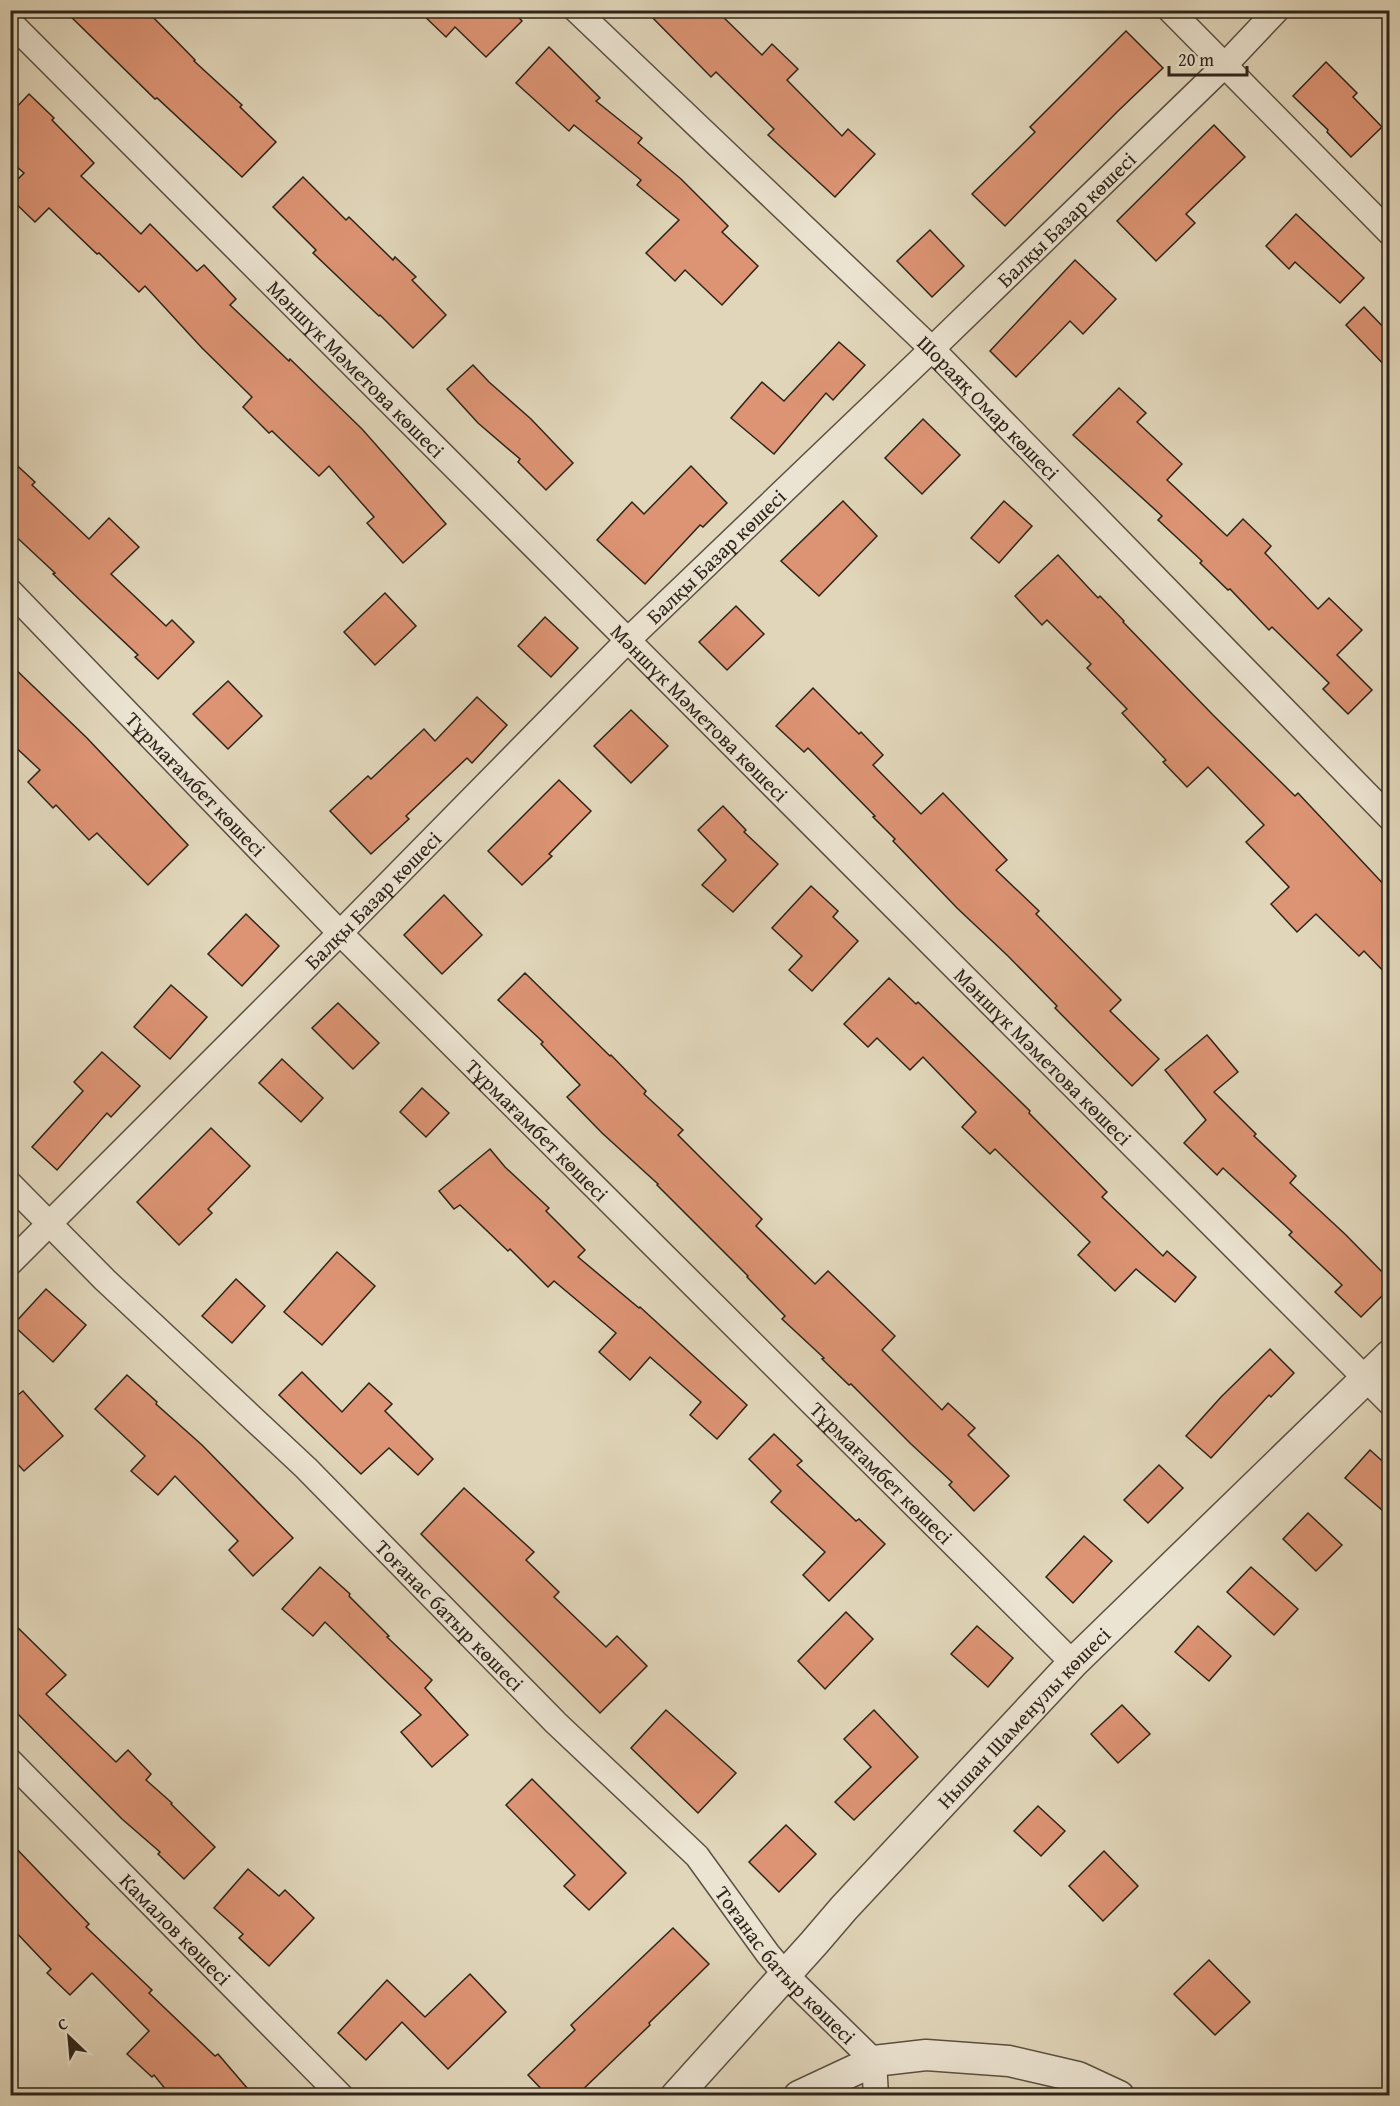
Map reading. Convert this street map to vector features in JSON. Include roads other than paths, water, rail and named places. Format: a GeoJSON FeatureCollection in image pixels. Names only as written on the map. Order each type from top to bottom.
{"type":"FeatureCollection","features":[{"type":"Feature","properties":{"kind":"street","name":"Шораяқ Омар көшесі"},"geometry":{"type":"LineString","coordinates":[[576,10],[932,349],[1389,818]]}},
{"type":"Feature","properties":{"kind":"street"},"geometry":{"type":"LineString","coordinates":[[1170,10],[1389,233]]}},
{"type":"Feature","properties":{"kind":"street","name":"Балқы Базар көшесі"},"geometry":{"type":"LineString","coordinates":[[10,1263],[340,933],[628,640],[1224,66],[1277,10]]}},
{"type":"Feature","properties":{"kind":"street","name":"Мәншүк Мәметова көшесі"},"geometry":{"type":"LineString","coordinates":[[10,22],[1389,1403]]}},
{"type":"Feature","properties":{"kind":"street","name":"Тұрмағамбет көшесі"},"geometry":{"type":"LineString","coordinates":[[10,591],[340,933],[1073,1663]]}},
{"type":"Feature","properties":{"kind":"street","name":"Тоғанас батыр көшесі"},"geometry":{"type":"LineString","coordinates":[[10,1185],[105,1280],[306,1468],[556,1723],[698,1856],[768,1954],[785,1974],[874,2061]]}},
{"type":"Feature","properties":{"kind":"street","name":"Нышан Шаменулы көшесі"},"geometry":{"type":"LineString","coordinates":[[676,2096],[844,1908],[1073,1663],[1389,1355]]}},
{"type":"Feature","properties":{"kind":"street","name":"Камалов көшесі"},"geometry":{"type":"LineString","coordinates":[[10,1761],[341,2096]]}},
{"type":"Feature","properties":{"kind":"street"},"geometry":{"type":"LineString","coordinates":[[800,2096],[874,2061],[926,2055],[1009,2061],[1078,2078],[1119,2096]]}},
{"type":"Feature","properties":{"kind":"street"},"geometry":{"type":"LineString","coordinates":[[874,2061],[876,2096]]}}]}
